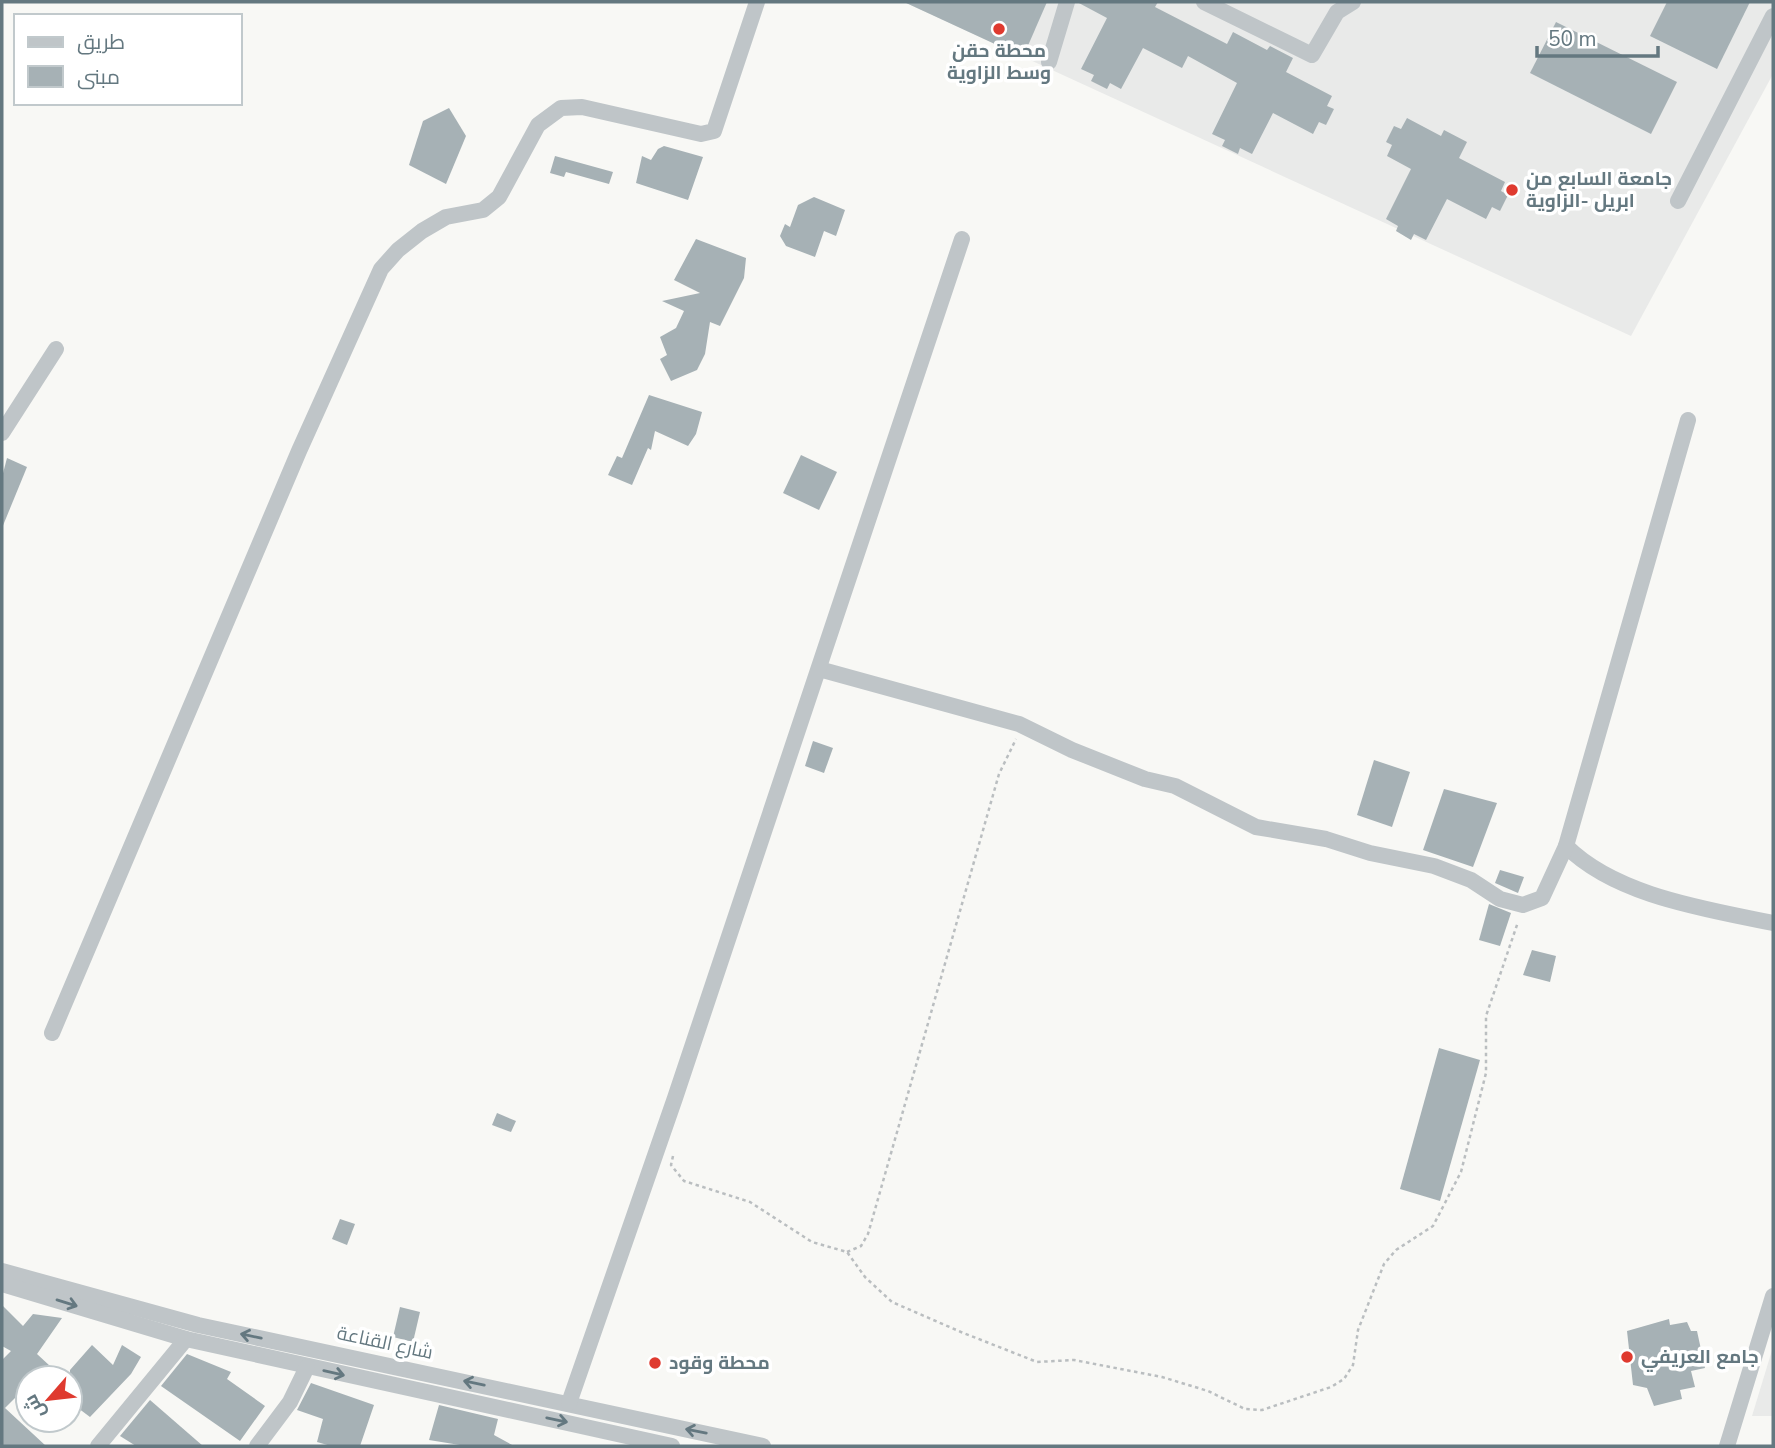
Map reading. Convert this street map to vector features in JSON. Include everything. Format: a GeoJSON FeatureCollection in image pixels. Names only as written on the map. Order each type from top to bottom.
{"type":"FeatureCollection","features":[{"type":"Feature","properties":{"kind":"street"},"geometry":{"type":"LineString","coordinates":[[52,1033],[299,451],[381,269],[398,250],[422,231],[446,217],[483,210],[499,197],[538,125],[561,108],[582,107],[701,134],[714,131],[757,2]]}},
{"type":"Feature","properties":{"kind":"street"},"geometry":{"type":"LineString","coordinates":[[1049,62],[1067,2]]}},
{"type":"Feature","properties":{"kind":"street"},"geometry":{"type":"LineString","coordinates":[[1204,2],[1312,55],[1337,12],[1353,2]]}},
{"type":"Feature","properties":{"kind":"street"},"geometry":{"type":"LineString","coordinates":[[1678,201],[1773,16]]}},
{"type":"Feature","properties":{"kind":"street"},"geometry":{"type":"LineString","coordinates":[[569,1403],[630,1233],[962,239]]}},
{"type":"Feature","properties":{"kind":"street"},"geometry":{"type":"LineString","coordinates":[[2,433],[57,349]]}},
{"type":"Feature","properties":{"kind":"street"},"geometry":{"type":"LineString","coordinates":[[819,669],[876,687],[988,713],[1145,779],[1175,786],[1256,827],[1326,839],[1370,853],[1434,866],[1471,880],[1500,899],[1523,905],[1542,898],[1566,846],[1688,420]]}},
{"type":"Feature","properties":{"kind":"street"},"geometry":{"type":"LineString","coordinates":[[1566,846],[1580,860],[1614,881],[1727,914],[1773,923]]}},
{"type":"Feature","properties":{"kind":"street","name":"شارع القناعة"},"geometry":{"type":"LineString","coordinates":[[2,1271],[198,1325],[763,1446]]}},
{"type":"Feature","properties":{"kind":"street","name":"شارع القناعة"},"geometry":{"type":"LineString","coordinates":[[2,1284],[186,1339],[615,1439],[671,1446]]}},
{"type":"Feature","properties":{"kind":"street"},"geometry":{"type":"LineString","coordinates":[[1727,1446],[1773,1296]]}},
{"type":"Feature","properties":{"kind":"street"},"geometry":{"type":"LineString","coordinates":[[98,1446],[186,1339]]}},
{"type":"Feature","properties":{"kind":"street"},"geometry":{"type":"LineString","coordinates":[[257,1446],[290,1402],[307,1367]]}},
{"type":"Feature","properties":{"kind":"path"},"geometry":{"type":"LineString","coordinates":[[674,1154],[671,1165],[684,1181],[750,1202],[812,1242],[847,1252],[862,1246],[868,1234],[999,774],[1013,742],[1026,727]]}},
{"type":"Feature","properties":{"kind":"path"},"geometry":{"type":"LineString","coordinates":[[847,1252],[865,1277],[892,1302],[1037,1362],[1074,1360],[1162,1377],[1208,1391],[1245,1409],[1262,1410],[1331,1387],[1344,1380],[1353,1365],[1358,1330],[1384,1264],[1396,1250],[1433,1226],[1461,1172],[1486,1073],[1486,1016],[1523,905]]}},
{"type":"Feature","properties":{"kind":"shaded area","name":"جامعة السابع من ابريل -الزاوية"},"geometry":{"type":"Polygon","coordinates":[[[904,2],[1773,2],[1773,74],[1631,336],[904,2]]]}},
{"type":"Feature","properties":{"kind":"shaded area"},"geometry":{"type":"Polygon","coordinates":[[[1773,1347],[1773,1416],[1752,1416],[1773,1347]]]}},
{"type":"Feature","properties":{"kind":"building","name":"محطة حقن وسط الزاوية"},"geometry":{"type":"Polygon","coordinates":[[[904,2],[1047,2],[1023,57],[904,2]]]}},
{"type":"Feature","properties":{"kind":"building"},"geometry":{"type":"Polygon","coordinates":[[[1077,2],[1158,2],[1155,7],[1227,44],[1233,32],[1267,50],[1270,46],[1293,58],[1286,72],[1332,96],[1327,106],[1334,109],[1326,125],[1319,122],[1313,134],[1273,113],[1252,154],[1240,148],[1238,154],[1222,146],[1225,140],[1212,134],[1237,83],[1188,56],[1182,68],[1143,48],[1121,89],[1110,83],[1107,89],[1091,81],[1094,75],[1081,69],[1107,18],[1077,2]]]}},
{"type":"Feature","properties":{"kind":"building"},"geometry":{"type":"Polygon","coordinates":[[[1667,2],[1750,2],[1717,69],[1650,36],[1667,2]]]}},
{"type":"Feature","properties":{"kind":"building"},"geometry":{"type":"Polygon","coordinates":[[[1556,22],[1677,82],[1651,134],[1530,73],[1556,22]]]}},
{"type":"Feature","properties":{"kind":"building"},"geometry":{"type":"Polygon","coordinates":[[[449,108],[466,136],[446,184],[409,165],[423,121],[449,108]]]}},
{"type":"Feature","properties":{"kind":"building"},"geometry":{"type":"Polygon","coordinates":[[[1407,118],[1441,136],[1444,130],[1467,142],[1459,158],[1505,182],[1501,191],[1508,195],[1500,211],[1492,207],[1486,219],[1447,199],[1426,240],[1414,234],[1411,240],[1396,231],[1398,226],[1386,219],[1411,169],[1387,156],[1392,145],[1386,142],[1394,126],[1401,129],[1407,118]]]}},
{"type":"Feature","properties":{"kind":"building"},"geometry":{"type":"Polygon","coordinates":[[[664,146],[703,157],[688,200],[636,183],[642,156],[651,160],[658,149],[664,146]]]}},
{"type":"Feature","properties":{"kind":"building"},"geometry":{"type":"Polygon","coordinates":[[[555,156],[613,172],[609,184],[566,172],[564,177],[550,173],[555,156]]]}},
{"type":"Feature","properties":{"kind":"building"},"geometry":{"type":"Polygon","coordinates":[[[814,197],[845,210],[836,236],[824,231],[815,257],[786,246],[780,236],[785,224],[790,227],[798,205],[814,197]]]}},
{"type":"Feature","properties":{"kind":"building"},"geometry":{"type":"Polygon","coordinates":[[[696,239],[746,258],[744,278],[720,326],[710,322],[705,354],[697,370],[671,381],[660,359],[667,355],[660,337],[676,328],[684,311],[662,301],[700,293],[674,280],[696,239]]]}},
{"type":"Feature","properties":{"kind":"building"},"geometry":{"type":"Polygon","coordinates":[[[649,395],[702,412],[696,434],[688,446],[655,431],[651,450],[648,448],[632,485],[608,475],[617,456],[622,458],[649,395]]]}},
{"type":"Feature","properties":{"kind":"building"},"geometry":{"type":"Polygon","coordinates":[[[801,455],[837,472],[819,510],[783,493],[801,455]]]}},
{"type":"Feature","properties":{"kind":"building"},"geometry":{"type":"Polygon","coordinates":[[[7,458],[27,467],[2,528],[2,477],[7,458]]]}},
{"type":"Feature","properties":{"kind":"building"},"geometry":{"type":"Polygon","coordinates":[[[813,741],[833,748],[824,773],[805,766],[813,741]]]}},
{"type":"Feature","properties":{"kind":"building"},"geometry":{"type":"Polygon","coordinates":[[[1374,760],[1410,772],[1392,827],[1357,815],[1374,760]]]}},
{"type":"Feature","properties":{"kind":"building"},"geometry":{"type":"Polygon","coordinates":[[[1444,789],[1497,803],[1473,867],[1423,850],[1444,789]]]}},
{"type":"Feature","properties":{"kind":"building"},"geometry":{"type":"Polygon","coordinates":[[[1500,870],[1524,877],[1518,893],[1495,883],[1500,870]]]}},
{"type":"Feature","properties":{"kind":"building"},"geometry":{"type":"Polygon","coordinates":[[[1489,904],[1511,913],[1500,946],[1479,940],[1489,904]]]}},
{"type":"Feature","properties":{"kind":"building"},"geometry":{"type":"Polygon","coordinates":[[[1532,950],[1556,956],[1550,982],[1523,975],[1532,950]]]}},
{"type":"Feature","properties":{"kind":"building"},"geometry":{"type":"Polygon","coordinates":[[[1439,1048],[1480,1060],[1440,1201],[1400,1189],[1439,1048]]]}},
{"type":"Feature","properties":{"kind":"building"},"geometry":{"type":"Polygon","coordinates":[[[497,1113],[516,1121],[511,1132],[492,1125],[497,1113]]]}},
{"type":"Feature","properties":{"kind":"building"},"geometry":{"type":"Polygon","coordinates":[[[340,1219],[355,1224],[347,1245],[332,1239],[340,1219]]]}},
{"type":"Feature","properties":{"kind":"building"},"geometry":{"type":"Polygon","coordinates":[[[2,1305],[23,1326],[33,1314],[62,1318],[37,1354],[48,1364],[14,1364],[14,1399],[5,1408],[14,1416],[14,1434],[33,1434],[46,1446],[2,1446],[2,1360],[11,1351],[2,1346],[2,1305]]]}},
{"type":"Feature","properties":{"kind":"building"},"geometry":{"type":"Polygon","coordinates":[[[400,1307],[420,1312],[413,1342],[393,1337],[400,1307]]]}},
{"type":"Feature","properties":{"kind":"building"},"geometry":{"type":"Polygon","coordinates":[[[1669,1319],[1670,1325],[1687,1322],[1691,1331],[1697,1331],[1705,1368],[1691,1371],[1695,1387],[1680,1390],[1682,1399],[1654,1406],[1647,1388],[1633,1385],[1627,1331],[1669,1319]]]}},
{"type":"Feature","properties":{"kind":"building"},"geometry":{"type":"Polygon","coordinates":[[[92,1345],[113,1365],[122,1345],[141,1357],[131,1374],[90,1417],[84,1412],[84,1364],[75,1364],[92,1345]]]}},
{"type":"Feature","properties":{"kind":"building"},"geometry":{"type":"Polygon","coordinates":[[[187,1354],[231,1372],[227,1379],[265,1406],[240,1441],[161,1386],[187,1354]]]}},
{"type":"Feature","properties":{"kind":"building"},"geometry":{"type":"Polygon","coordinates":[[[311,1383],[374,1405],[360,1446],[331,1446],[317,1442],[323,1419],[297,1410],[311,1383]]]}},
{"type":"Feature","properties":{"kind":"building"},"geometry":{"type":"Polygon","coordinates":[[[150,1400],[203,1446],[136,1446],[120,1436],[150,1400]]]}},
{"type":"Feature","properties":{"kind":"building"},"geometry":{"type":"Polygon","coordinates":[[[439,1405],[498,1419],[494,1435],[514,1446],[466,1446],[429,1440],[439,1405]]]}},
{"type":"Feature","properties":{"kind":"place","name":"محطة حقن وسط الزاوية"},"geometry":{"type":"Point","coordinates":[999,29]}},
{"type":"Feature","properties":{"kind":"place","name":"جامعة السابع من ابريل -الزاوية"},"geometry":{"type":"Point","coordinates":[1512,190]}},
{"type":"Feature","properties":{"kind":"place","name":"جامع العريفي"},"geometry":{"type":"Point","coordinates":[1627,1357]}},
{"type":"Feature","properties":{"kind":"place","name":"محطة وقود"},"geometry":{"type":"Point","coordinates":[655,1363]}}]}
